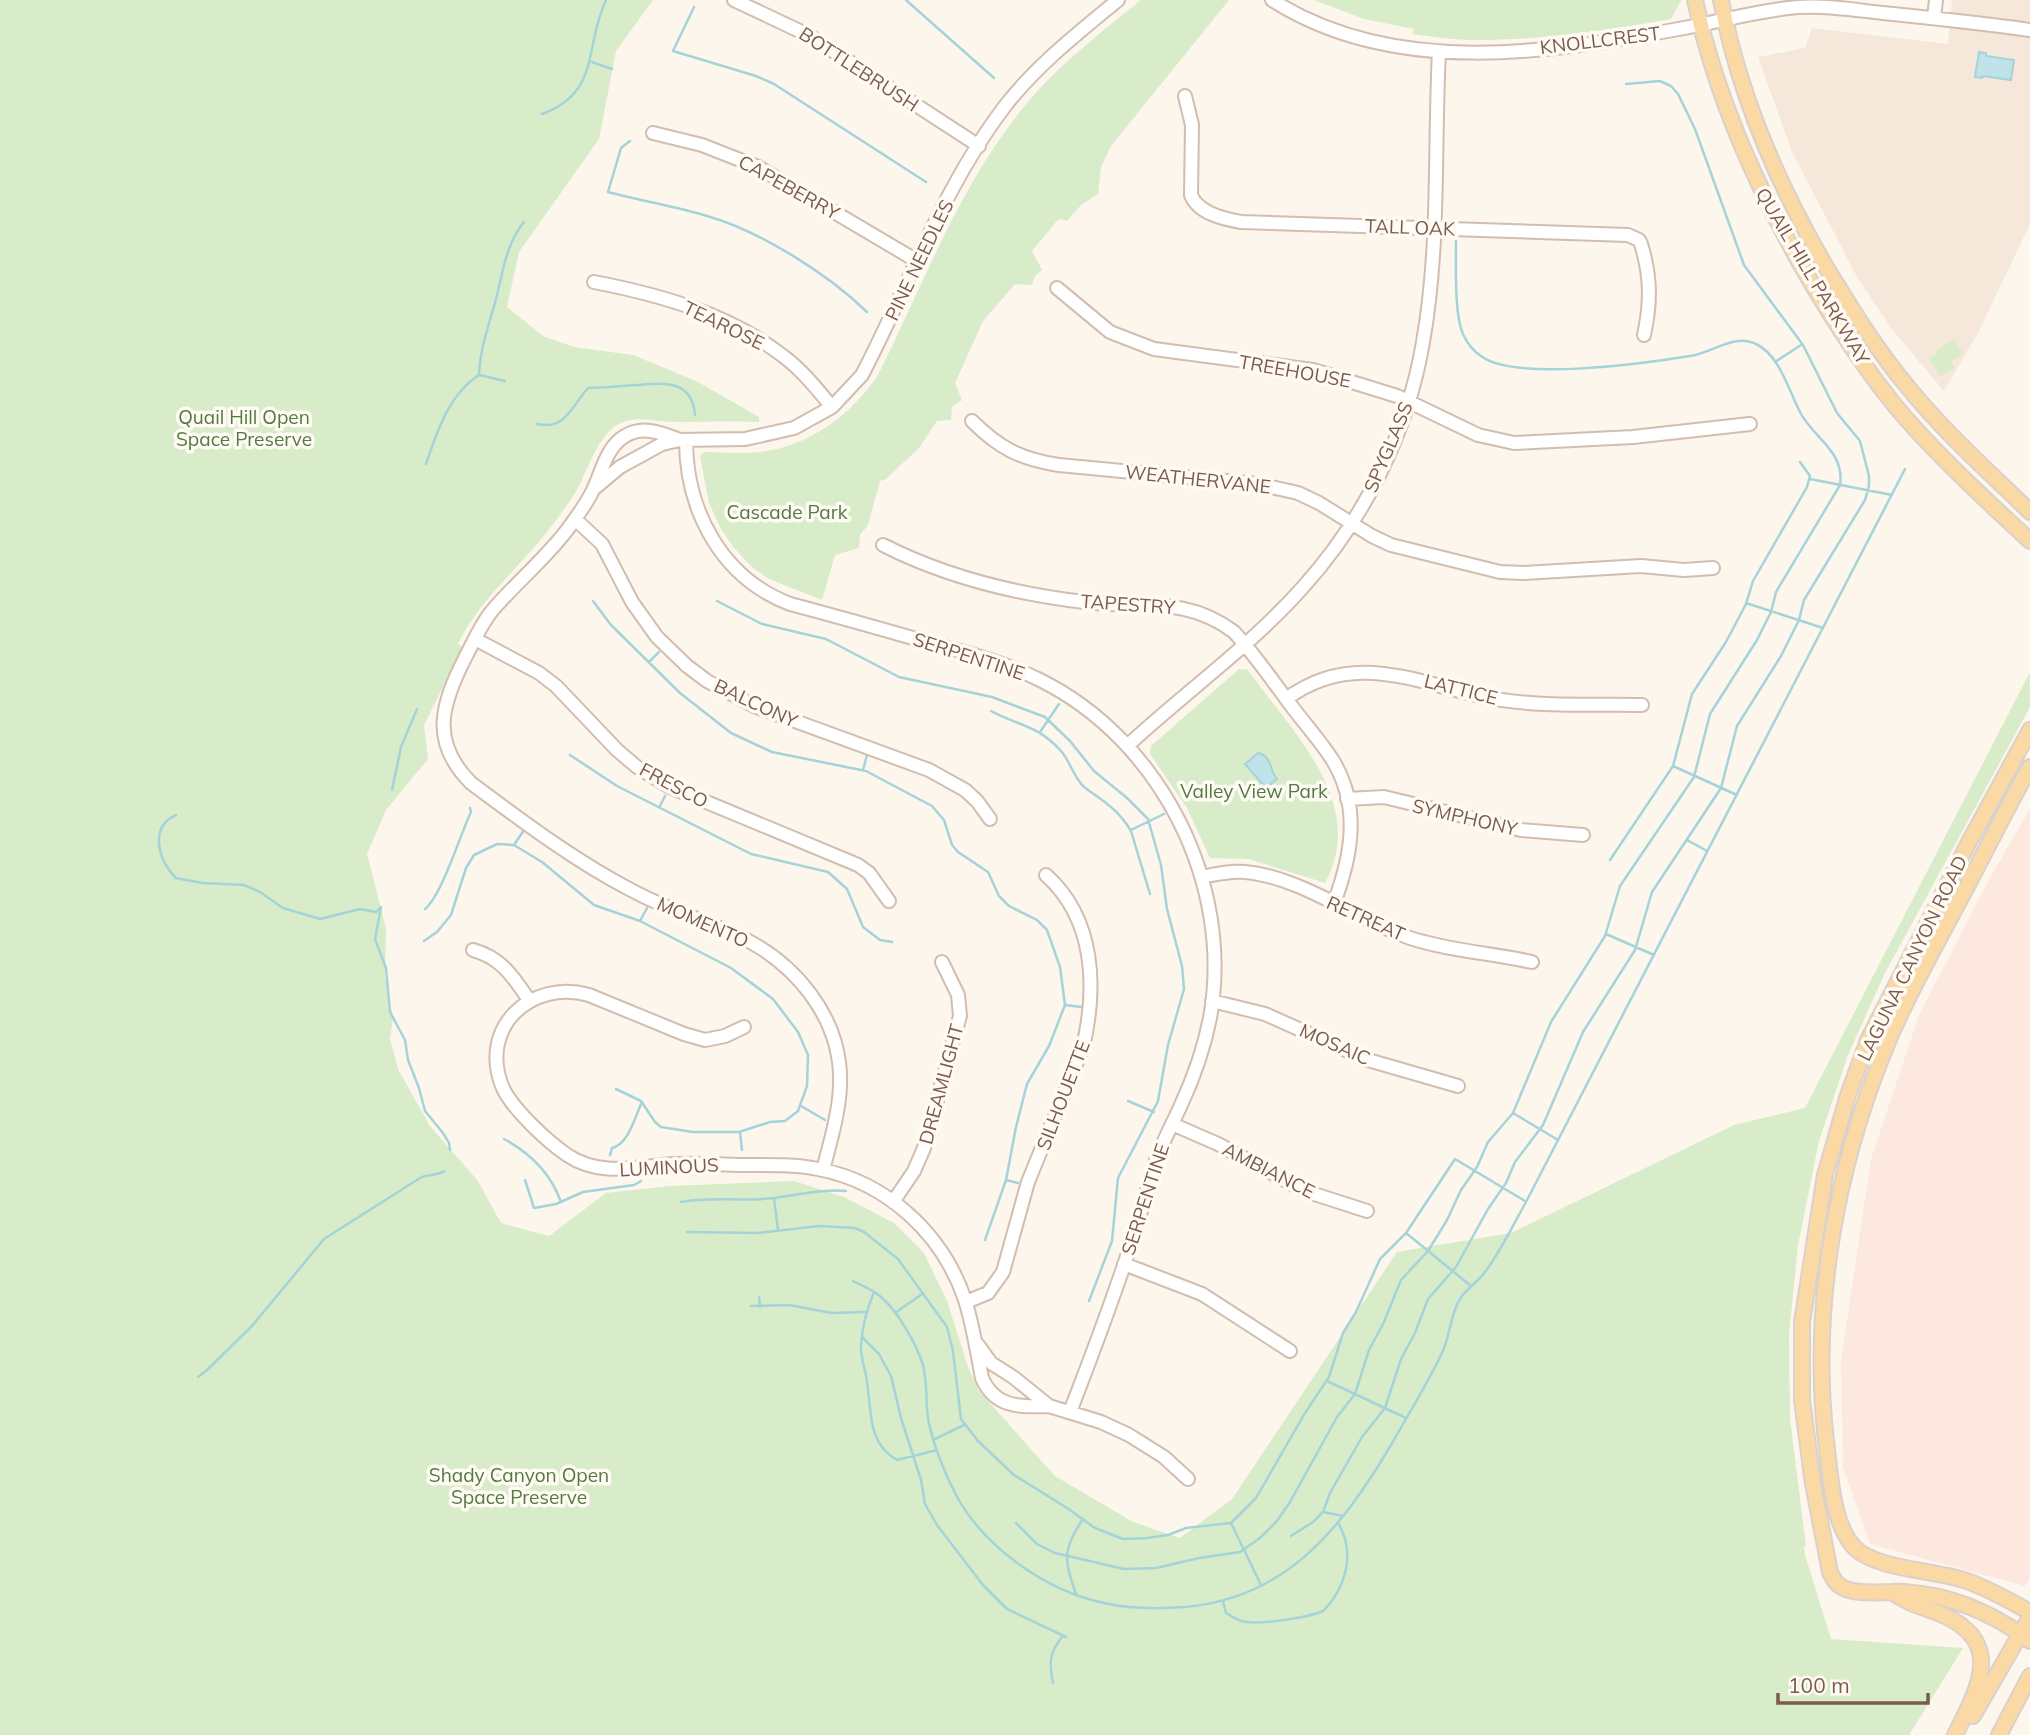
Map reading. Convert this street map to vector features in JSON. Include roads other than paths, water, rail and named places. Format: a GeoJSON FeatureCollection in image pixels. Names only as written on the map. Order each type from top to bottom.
{"type":"FeatureCollection","features":[{"type":"Feature","properties":{"kind":"main road","name":"QUAIL HILL PARKWAY"},"geometry":{"type":"LineString","coordinates":[[1695,0],[1728,114],[1751,170],[1780,228],[1843,335],[1877,383],[1922,436],[2030,541]]}},
{"type":"Feature","properties":{"kind":"main road","name":"QUAIL HILL PARKWAY"},"geometry":{"type":"LineString","coordinates":[[1721,0],[1744,92],[1772,164],[1791,204],[1845,298],[1881,354],[1923,405],[1954,439],[2030,512]]}},
{"type":"Feature","properties":{"kind":"main road","name":"LAGUNA CANYON ROAD"},"geometry":{"type":"LineString","coordinates":[[2026,1638],[1962,1604],[1923,1594],[1850,1590],[1835,1582],[1830,1572],[1813,1484],[1802,1400],[1802,1322],[1811,1251],[1829,1162],[1847,1095],[1868,1040],[1968,844],[2030,730]]}},
{"type":"Feature","properties":{"kind":"main road","name":"LAGUNA CANYON ROAD"},"geometry":{"type":"LineString","coordinates":[[1962,1735],[2026,1638],[2030,1615],[1993,1591],[1965,1580],[1877,1561],[1859,1552],[1847,1538],[1831,1481],[1821,1399],[1821,1324],[1844,1180],[1866,1101],[1885,1048],[1910,993],[2030,767]]}},
{"type":"Feature","properties":{"kind":"main road"},"geometry":{"type":"LineString","coordinates":[[1893,993],[1910,993]]}},
{"type":"Feature","properties":{"kind":"main road"},"geometry":{"type":"LineString","coordinates":[[1891,1592],[1913,1606],[1949,1618],[1967,1630],[1979,1645],[1982,1659],[1979,1679],[1955,1735]]}},
{"type":"Feature","properties":{"kind":"main road"},"geometry":{"type":"LineString","coordinates":[[1999,1735],[2030,1676]]}},
{"type":"Feature","properties":{"kind":"street","name":"BOTTLEBRUSH"},"geometry":{"type":"LineString","coordinates":[[734,0],[810,36],[979,146]]}},
{"type":"Feature","properties":{"kind":"street","name":"PINE NEEDLES"},"geometry":{"type":"LineString","coordinates":[[593,490],[626,464],[662,444],[683,440],[745,439],[783,432],[806,423],[832,407],[862,375],[946,201],[1005,107],[1035,71],[1118,0]]}},
{"type":"Feature","properties":{"kind":"street","name":"KNOLLCREST"},"geometry":{"type":"LineString","coordinates":[[1272,0],[1316,24],[1361,40],[1439,52],[1507,51],[1582,45],[1774,10],[1809,7],[1934,17],[2030,30]]}},
{"type":"Feature","properties":{"kind":"street"},"geometry":{"type":"LineString","coordinates":[[1934,17],[1936,0]]}},
{"type":"Feature","properties":{"kind":"street","name":"SPYGLASS"},"geometry":{"type":"LineString","coordinates":[[1127,746],[1244,644],[1306,584],[1352,524],[1376,481],[1409,401],[1421,356],[1428,310],[1434,228],[1439,52]]}},
{"type":"Feature","properties":{"kind":"street","name":"TALL OAK"},"geometry":{"type":"LineString","coordinates":[[1185,96],[1192,125],[1191,195],[1196,205],[1207,211],[1241,222],[1619,233],[1634,237],[1639,240],[1643,249],[1650,285],[1651,299],[1644,335]]}},
{"type":"Feature","properties":{"kind":"street","name":"CAPEBERRY"},"geometry":{"type":"LineString","coordinates":[[653,133],[702,145],[758,167],[917,261]]}},
{"type":"Feature","properties":{"kind":"street","name":"TEAROSE"},"geometry":{"type":"LineString","coordinates":[[594,282],[636,290],[683,304],[739,329],[784,357],[832,407]]}},
{"type":"Feature","properties":{"kind":"street","name":"TREEHOUSE"},"geometry":{"type":"LineString","coordinates":[[1056,288],[1110,332],[1154,349],[1313,370],[1358,382],[1409,401],[1478,435],[1514,443],[1633,437],[1750,424]]}},
{"type":"Feature","properties":{"kind":"street","name":"WEATHERVANE"},"geometry":{"type":"LineString","coordinates":[[972,421],[1006,450],[1033,460],[1059,465],[1271,486],[1298,493],[1319,503],[1379,540],[1400,548],[1500,572],[1641,566],[1684,570],[1713,568]]}},
{"type":"Feature","properties":{"kind":"street","name":"PINE NEEDLES"},"geometry":{"type":"LineString","coordinates":[[446,746],[443,727],[445,701],[475,639],[491,612],[550,551],[575,519],[593,490],[609,453],[626,435],[640,430],[683,440]]}},
{"type":"Feature","properties":{"kind":"street","name":"SERPENTINE"},"geometry":{"type":"LineString","coordinates":[[683,440],[694,497],[709,535],[725,558],[755,586],[790,604],[942,646],[1027,674],[1054,687],[1127,746],[1149,772],[1174,811],[1188,840],[1202,877],[1212,943],[1212,1001],[1196,1069],[1157,1157],[1124,1264],[1070,1412]]}},
{"type":"Feature","properties":{"kind":"street","name":"BALCONY"},"geometry":{"type":"LineString","coordinates":[[575,519],[602,544],[632,602],[652,631],[677,657],[707,681],[754,706],[929,770],[965,790],[990,819]]}},
{"type":"Feature","properties":{"kind":"street","name":"TAPESTRY"},"geometry":{"type":"LineString","coordinates":[[883,545],[926,565],[1034,594],[1085,603],[1158,604],[1186,608],[1226,627],[1244,644],[1333,761],[1347,799],[1351,831],[1349,853],[1334,903]]}},
{"type":"Feature","properties":{"kind":"street","name":"FRESCO"},"geometry":{"type":"LineString","coordinates":[[475,639],[520,662],[547,680],[617,750],[653,777],[698,800],[858,865],[869,873],[889,901]]}},
{"type":"Feature","properties":{"kind":"street","name":"LATTICE"},"geometry":{"type":"LineString","coordinates":[[1286,699],[1323,680],[1367,673],[1406,676],[1522,703],[1642,705]]}},
{"type":"Feature","properties":{"kind":"street","name":"MOMENTO"},"geometry":{"type":"LineString","coordinates":[[446,746],[457,767],[471,783],[576,857],[633,892],[736,934],[771,956],[803,984],[820,1004],[829,1024],[836,1043],[839,1065],[840,1087],[823,1170]]}},
{"type":"Feature","properties":{"kind":"street","name":"SYMPHONY"},"geometry":{"type":"LineString","coordinates":[[1347,799],[1384,797],[1521,830],[1583,835]]}},
{"type":"Feature","properties":{"kind":"street","name":"RETREAT"},"geometry":{"type":"LineString","coordinates":[[1202,877],[1230,872],[1254,873],[1282,881],[1389,930],[1423,942],[1532,962]]}},
{"type":"Feature","properties":{"kind":"street","name":"SILHOUETTE"},"geometry":{"type":"LineString","coordinates":[[966,1302],[988,1293],[1003,1272],[1028,1182],[1088,1029],[1091,981],[1086,943],[1071,902],[1046,875]]}},
{"type":"Feature","properties":{"kind":"street"},"geometry":{"type":"LineString","coordinates":[[473,950],[490,955],[502,964],[529,1000],[554,991],[576,992],[705,1040],[725,1036],[744,1027]]}},
{"type":"Feature","properties":{"kind":"street","name":"DREAMLIGHT"},"geometry":{"type":"LineString","coordinates":[[893,1202],[914,1171],[924,1148],[960,1016],[958,995],[943,962]]}},
{"type":"Feature","properties":{"kind":"street","name":"LUMINOUS"},"geometry":{"type":"LineString","coordinates":[[529,1000],[511,1018],[502,1035],[497,1063],[500,1079],[513,1104],[552,1143],[575,1160],[614,1170],[688,1164],[790,1165],[823,1170],[864,1184],[919,1223],[940,1249],[966,1302],[982,1378],[996,1398],[1013,1406],[1049,1406],[1108,1425],[1141,1441],[1188,1479]]}},
{"type":"Feature","properties":{"kind":"street","name":"MOSAIC"},"geometry":{"type":"LineString","coordinates":[[1212,1001],[1265,1014],[1368,1060],[1458,1086]]}},
{"type":"Feature","properties":{"kind":"street","name":"AMBIANCE"},"geometry":{"type":"LineString","coordinates":[[1172,1124],[1217,1144],[1305,1191],[1367,1211]]}},
{"type":"Feature","properties":{"kind":"street"},"geometry":{"type":"LineString","coordinates":[[1124,1264],[1202,1294],[1290,1351]]}},
{"type":"Feature","properties":{"kind":"street","name":"LUMINOUS"},"geometry":{"type":"LineString","coordinates":[[976,1342],[991,1363],[1049,1406]]}},
{"type":"Feature","properties":{"kind":"water"},"geometry":{"type":"Polygon","coordinates":[[[1979,52],[1986,53],[1986,56],[2014,60],[2011,80],[1975,77],[1979,52]]]}},
{"type":"Feature","properties":{"kind":"water"},"geometry":{"type":"Polygon","coordinates":[[[1258,753],[1266,757],[1277,779],[1266,788],[1245,764],[1258,753]]]}},
{"type":"Feature","properties":{"kind":"waterway"},"geometry":{"type":"LineString","coordinates":[[542,114],[561,105],[574,94],[582,81],[606,0]]}},
{"type":"Feature","properties":{"kind":"waterway"},"geometry":{"type":"LineString","coordinates":[[906,0],[994,78]]}},
{"type":"Feature","properties":{"kind":"waterway"},"geometry":{"type":"LineString","coordinates":[[694,7],[673,51],[774,84],[926,182]]}},
{"type":"Feature","properties":{"kind":"waterway"},"geometry":{"type":"LineString","coordinates":[[592,62],[612,69]]}},
{"type":"Feature","properties":{"kind":"waterway"},"geometry":{"type":"LineString","coordinates":[[1291,1536],[1323,1512],[1330,1493],[1362,1437],[1385,1408],[1401,1359],[1428,1299],[1456,1267],[1488,1209],[1506,1183],[1515,1162],[1543,1125],[1583,1032],[1635,950],[1652,892],[1721,788],[1737,726],[1781,656],[1799,620],[1804,600],[1865,500],[1869,486],[1860,441],[1837,413],[1803,345],[1744,265],[1695,129],[1678,94],[1671,86],[1660,81],[1626,84]]}},
{"type":"Feature","properties":{"kind":"waterway"},"geometry":{"type":"LineString","coordinates":[[630,141],[621,148],[608,192],[695,212],[749,232],[813,269],[867,312]]}},
{"type":"Feature","properties":{"kind":"waterway"},"geometry":{"type":"LineString","coordinates":[[479,375],[483,346],[506,259],[524,222]]}},
{"type":"Feature","properties":{"kind":"waterway"},"geometry":{"type":"LineString","coordinates":[[1016,1523],[1037,1544],[1055,1553],[1124,1569],[1156,1568],[1240,1552],[1260,1538],[1277,1521],[1337,1417],[1355,1394],[1369,1350],[1401,1280],[1428,1251],[1461,1190],[1477,1167],[1488,1142],[1513,1113],[1551,1022],[1605,936],[1620,886],[1694,777],[1710,714],[1757,640],[1771,612],[1776,592],[1840,485],[1838,463],[1834,455],[1801,414],[1778,365],[1764,349],[1748,341],[1731,342],[1690,356],[1582,368],[1522,368],[1498,364],[1481,356],[1465,339],[1461,328],[1456,290],[1456,241]]}},
{"type":"Feature","properties":{"kind":"waterway"},"geometry":{"type":"LineString","coordinates":[[1775,362],[1801,345]]}},
{"type":"Feature","properties":{"kind":"waterway"},"geometry":{"type":"LineString","coordinates":[[426,464],[445,415],[460,392],[479,375],[505,381]]}},
{"type":"Feature","properties":{"kind":"waterway"},"geometry":{"type":"LineString","coordinates":[[537,424],[555,424],[562,420],[588,388],[647,384],[666,384],[682,389],[693,403],[695,415]]}},
{"type":"Feature","properties":{"kind":"waterway"},"geometry":{"type":"LineString","coordinates":[[1610,860],[1673,766],[1692,694],[1726,642],[1746,604],[1753,581],[1807,487],[1810,476],[1800,462]]}},
{"type":"Feature","properties":{"kind":"waterway"},"geometry":{"type":"LineString","coordinates":[[853,1281],[881,1297],[906,1328],[923,1365],[929,1424],[937,1451],[956,1495],[983,1532],[1019,1564],[1039,1577],[1082,1597],[1114,1605],[1144,1608],[1185,1607],[1221,1601],[1254,1589],[1283,1573],[1308,1553],[1353,1504],[1423,1389],[1444,1349],[1457,1305],[1502,1247],[1905,469]]}},
{"type":"Feature","properties":{"kind":"waterway"},"geometry":{"type":"LineString","coordinates":[[1810,479],[1892,495]]}},
{"type":"Feature","properties":{"kind":"waterway"},"geometry":{"type":"LineString","coordinates":[[593,601],[611,625],[680,693],[731,733],[772,752],[866,771],[932,806],[944,820],[952,845],[958,852],[988,872],[999,896],[1009,906],[1037,920],[1047,930],[1060,967],[1065,1005],[1049,1046],[1027,1084],[1006,1180],[985,1240]]}},
{"type":"Feature","properties":{"kind":"waterway"},"geometry":{"type":"LineString","coordinates":[[717,601],[762,624],[826,639],[899,677],[992,697],[1045,717],[1070,741],[1094,771],[1148,819],[1161,865],[1167,909],[1182,966],[1184,989],[1168,1045],[1158,1101],[1118,1178],[1112,1241],[1089,1301]]}},
{"type":"Feature","properties":{"kind":"waterway"},"geometry":{"type":"LineString","coordinates":[[1746,603],[1823,628]]}},
{"type":"Feature","properties":{"kind":"waterway"},"geometry":{"type":"LineString","coordinates":[[649,662],[659,652]]}},
{"type":"Feature","properties":{"kind":"waterway"},"geometry":{"type":"LineString","coordinates":[[1040,732],[1059,704]]}},
{"type":"Feature","properties":{"kind":"waterway"},"geometry":{"type":"LineString","coordinates":[[392,790],[401,747],[417,709]]}},
{"type":"Feature","properties":{"kind":"waterway"},"geometry":{"type":"LineString","coordinates":[[991,711],[1036,731],[1053,742],[1084,787],[1121,817],[1131,831],[1150,894]]}},
{"type":"Feature","properties":{"kind":"waterway"},"geometry":{"type":"LineString","coordinates":[[570,755],[617,786],[751,854],[828,872],[847,889],[863,927],[880,940],[892,942]]}},
{"type":"Feature","properties":{"kind":"waterway"},"geometry":{"type":"LineString","coordinates":[[863,770],[867,755]]}},
{"type":"Feature","properties":{"kind":"waterway"},"geometry":{"type":"LineString","coordinates":[[1673,766],[1737,795]]}},
{"type":"Feature","properties":{"kind":"waterway"},"geometry":{"type":"LineString","coordinates":[[660,806],[665,796]]}},
{"type":"Feature","properties":{"kind":"waterway"},"geometry":{"type":"LineString","coordinates":[[425,909],[444,878],[471,812],[470,808]]}},
{"type":"Feature","properties":{"kind":"waterway"},"geometry":{"type":"LineString","coordinates":[[1131,830],[1164,814]]}},
{"type":"Feature","properties":{"kind":"waterway"},"geometry":{"type":"LineString","coordinates":[[176,815],[168,820],[159,836],[161,854],[176,878],[202,883],[244,885],[283,908],[320,919],[360,909],[376,912],[381,907],[375,939],[386,968],[390,1012],[405,1040],[408,1060],[425,1111],[443,1133],[450,1150]]}},
{"type":"Feature","properties":{"kind":"waterway"},"geometry":{"type":"LineString","coordinates":[[514,845],[524,830]]}},
{"type":"Feature","properties":{"kind":"waterway"},"geometry":{"type":"LineString","coordinates":[[1687,840],[1707,851]]}},
{"type":"Feature","properties":{"kind":"waterway"},"geometry":{"type":"LineString","coordinates":[[424,941],[437,932],[451,915],[466,868],[474,855],[497,844],[514,845],[542,862],[594,905],[640,921],[731,968],[773,999],[798,1032],[808,1055],[807,1086],[798,1111],[785,1121],[770,1122],[739,1132],[693,1132],[661,1127],[641,1101],[616,1089]]}},
{"type":"Feature","properties":{"kind":"waterway"},"geometry":{"type":"LineString","coordinates":[[640,921],[647,908]]}},
{"type":"Feature","properties":{"kind":"waterway"},"geometry":{"type":"LineString","coordinates":[[1606,934],[1654,955]]}},
{"type":"Feature","properties":{"kind":"waterway"},"geometry":{"type":"LineString","coordinates":[[1065,1005],[1081,1007]]}},
{"type":"Feature","properties":{"kind":"waterway"},"geometry":{"type":"LineString","coordinates":[[1128,1101],[1154,1112]]}},
{"type":"Feature","properties":{"kind":"waterway"},"geometry":{"type":"LineString","coordinates":[[610,1155],[612,1148],[623,1141],[631,1129],[642,1102]]}},
{"type":"Feature","properties":{"kind":"waterway"},"geometry":{"type":"LineString","coordinates":[[801,1106],[825,1120]]}},
{"type":"Feature","properties":{"kind":"waterway"},"geometry":{"type":"LineString","coordinates":[[1513,1113],[1558,1140]]}},
{"type":"Feature","properties":{"kind":"waterway"},"geometry":{"type":"LineString","coordinates":[[740,1132],[742,1150]]}},
{"type":"Feature","properties":{"kind":"waterway"},"geometry":{"type":"LineString","coordinates":[[504,1139],[538,1165],[552,1182],[561,1202]]}},
{"type":"Feature","properties":{"kind":"waterway"},"geometry":{"type":"LineString","coordinates":[[687,1232],[757,1233],[819,1226],[855,1228],[864,1232],[898,1259],[947,1327],[953,1351],[961,1419],[978,1441],[1014,1475],[1095,1528],[1123,1539],[1168,1535],[1186,1528],[1231,1523],[1256,1498],[1329,1377],[1343,1333],[1356,1312],[1380,1259],[1406,1233],[1455,1159],[1525,1201]]}},
{"type":"Feature","properties":{"kind":"waterway"},"geometry":{"type":"LineString","coordinates":[[198,1377],[252,1326],[324,1239],[420,1178],[444,1171]]}},
{"type":"Feature","properties":{"kind":"waterway"},"geometry":{"type":"LineString","coordinates":[[525,1180],[534,1208],[556,1204],[583,1192],[634,1185],[641,1181]]}},
{"type":"Feature","properties":{"kind":"waterway"},"geometry":{"type":"LineString","coordinates":[[1006,1180],[1018,1183]]}},
{"type":"Feature","properties":{"kind":"waterway"},"geometry":{"type":"LineString","coordinates":[[681,1202],[704,1199],[762,1199],[846,1191]]}},
{"type":"Feature","properties":{"kind":"waterway"},"geometry":{"type":"LineString","coordinates":[[774,1198],[778,1230]]}},
{"type":"Feature","properties":{"kind":"waterway"},"geometry":{"type":"LineString","coordinates":[[1406,1233],[1471,1286]]}},
{"type":"Feature","properties":{"kind":"waterway"},"geometry":{"type":"LineString","coordinates":[[874,1292],[864,1324],[861,1350],[876,1436],[880,1445],[897,1460],[937,1450]]}},
{"type":"Feature","properties":{"kind":"waterway"},"geometry":{"type":"LineString","coordinates":[[895,1313],[922,1294]]}},
{"type":"Feature","properties":{"kind":"waterway"},"geometry":{"type":"LineString","coordinates":[[759,1297],[760,1307]]}},
{"type":"Feature","properties":{"kind":"waterway"},"geometry":{"type":"LineString","coordinates":[[751,1306],[789,1305],[832,1313],[865,1312]]}},
{"type":"Feature","properties":{"kind":"waterway"},"geometry":{"type":"LineString","coordinates":[[862,1337],[879,1354],[891,1376],[921,1480],[925,1504],[937,1525],[983,1585],[1007,1609],[1066,1637]]}},
{"type":"Feature","properties":{"kind":"waterway"},"geometry":{"type":"LineString","coordinates":[[1327,1381],[1406,1418]]}},
{"type":"Feature","properties":{"kind":"waterway"},"geometry":{"type":"LineString","coordinates":[[933,1440],[964,1425]]}},
{"type":"Feature","properties":{"kind":"waterway"},"geometry":{"type":"LineString","coordinates":[[1323,1512],[1343,1516]]}},
{"type":"Feature","properties":{"kind":"waterway"},"geometry":{"type":"LineString","coordinates":[[1076,1594],[1067,1555],[1071,1539],[1083,1519]]}},
{"type":"Feature","properties":{"kind":"waterway"},"geometry":{"type":"LineString","coordinates":[[1231,1523],[1261,1585]]}},
{"type":"Feature","properties":{"kind":"waterway"},"geometry":{"type":"LineString","coordinates":[[1223,1601],[1226,1613],[1246,1622],[1285,1620],[1323,1611],[1338,1592],[1346,1569],[1346,1546],[1338,1523]]}},
{"type":"Feature","properties":{"kind":"waterway"},"geometry":{"type":"LineString","coordinates":[[1053,1683],[1051,1658],[1063,1636]]}},
{"type":"Feature","properties":{"kind":"park label","name":"Quail Hill Open Space Preserve"},"geometry":{"type":"Point","coordinates":[244,428]}},
{"type":"Feature","properties":{"kind":"park label","name":"Cascade Park"},"geometry":{"type":"Point","coordinates":[787,512]}},
{"type":"Feature","properties":{"kind":"park label","name":"Valley View Park"},"geometry":{"type":"Point","coordinates":[1254,791]}},
{"type":"Feature","properties":{"kind":"park label","name":"Shady Canyon Open Space Preserve"},"geometry":{"type":"Point","coordinates":[519,1486]}}]}
